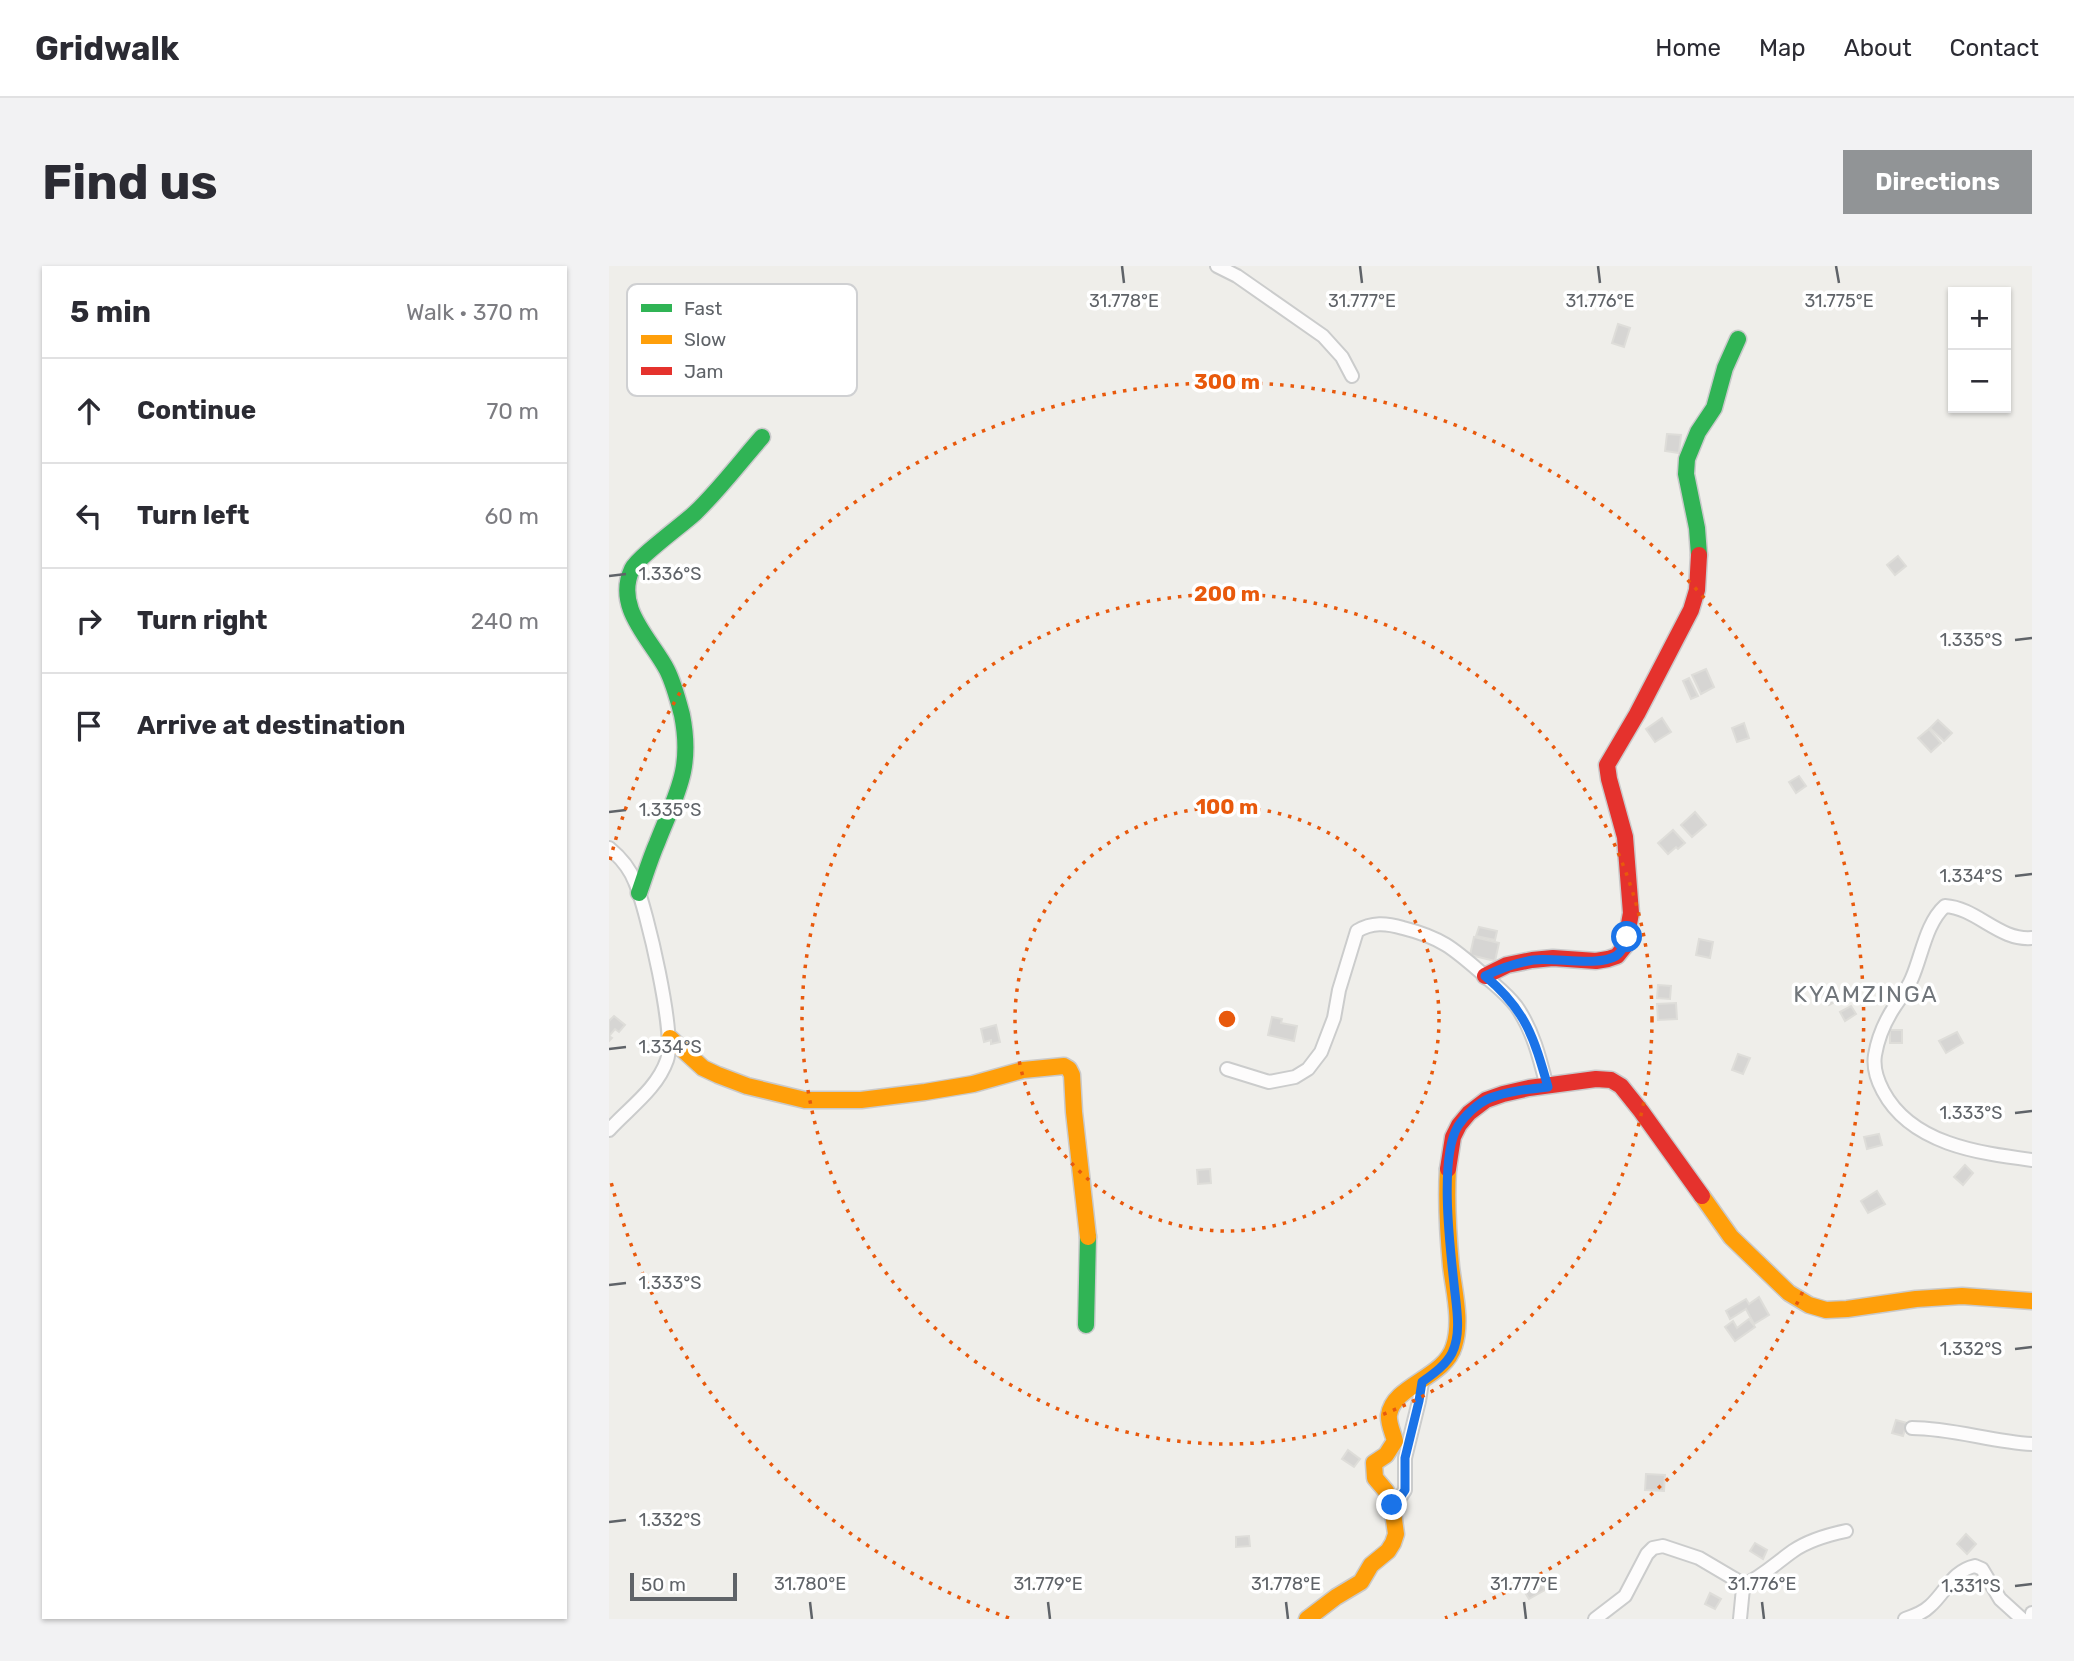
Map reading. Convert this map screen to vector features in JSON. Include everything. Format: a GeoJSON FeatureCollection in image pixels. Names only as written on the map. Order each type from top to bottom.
{"type":"FeatureCollection","features":[{"type":"Feature","properties":{"kind":"street"},"geometry":{"type":"LineString","coordinates":[[1217,266],[1237,276],[1322,336],[1342,357],[1352,376]]}},
{"type":"Feature","properties":{"kind":"street"},"geometry":{"type":"LineString","coordinates":[[1485,976],[1507,965],[1532,960],[1553,958],[1596,961],[1617,956],[1625,946],[1631,913],[1625,836],[1607,765],[1691,610],[1697,590],[1699,559],[1697,528],[1686,474],[1687,459],[1698,432],[1714,408],[1725,368],[1738,339]]}},
{"type":"Feature","properties":{"kind":"street"},"geometry":{"type":"LineString","coordinates":[[639,893],[683,776],[686,752],[672,681],[632,617],[626,601],[626,577],[633,566],[696,512],[762,437]]}},
{"type":"Feature","properties":{"kind":"street"},"geometry":{"type":"LineString","coordinates":[[609,848],[634,878],[639,893],[651,936],[670,1038],[668,1057],[661,1074],[646,1094],[609,1130]]}},
{"type":"Feature","properties":{"kind":"street"},"geometry":{"type":"LineString","coordinates":[[2032,938],[2023,939],[2008,934],[1969,911],[1956,906],[1945,906],[1930,931],[1912,978],[1882,1029],[1875,1056],[1875,1068],[1878,1081],[1899,1116],[1916,1128],[1976,1152],[2032,1160]]}},
{"type":"Feature","properties":{"kind":"street"},"geometry":{"type":"LineString","coordinates":[[1227,1069],[1269,1082],[1295,1077],[1308,1069],[1321,1052],[1334,1018],[1339,990],[1357,931],[1367,925],[1386,924],[1434,937],[1465,957],[1501,989],[1517,1008],[1535,1042],[1548,1087]]}},
{"type":"Feature","properties":{"kind":"street"},"geometry":{"type":"LineString","coordinates":[[670,1038],[703,1068],[718,1075],[747,1086],[806,1100],[861,1100],[974,1084],[1023,1070],[1055,1066],[1069,1069],[1072,1075],[1088,1232],[1086,1325]]}},
{"type":"Feature","properties":{"kind":"street"},"geometry":{"type":"LineString","coordinates":[[1307,1619],[1361,1582],[1371,1565],[1388,1551],[1396,1534],[1392,1502],[1375,1478],[1373,1467],[1395,1441],[1388,1416],[1390,1408],[1402,1394],[1422,1382],[1448,1360],[1454,1351],[1456,1306],[1448,1238],[1447,1179],[1458,1126],[1468,1113],[1488,1099],[1596,1079],[1611,1080],[1622,1086],[1731,1237],[1789,1293],[1808,1305],[1826,1310],[1847,1310],[1916,1299],[1962,1296],[2032,1301]]}},
{"type":"Feature","properties":{"kind":"street"},"geometry":{"type":"LineString","coordinates":[[1392,1502],[1399,1499],[1405,1490],[1405,1458],[1422,1382]]}},
{"type":"Feature","properties":{"kind":"street"},"geometry":{"type":"LineString","coordinates":[[1912,1428],[2001,1442],[2032,1444]]}},
{"type":"Feature","properties":{"kind":"street"},"geometry":{"type":"LineString","coordinates":[[1742,1586],[1762,1575],[1794,1550],[1820,1536],[1846,1531]]}},
{"type":"Feature","properties":{"kind":"street"},"geometry":{"type":"LineString","coordinates":[[1595,1619],[1625,1596],[1647,1553],[1658,1546],[1699,1558],[1738,1581],[1742,1586],[1740,1619]]}},
{"type":"Feature","properties":{"kind":"street"},"geometry":{"type":"LineString","coordinates":[[1905,1619],[1932,1605],[1955,1576],[1975,1566],[1982,1569],[2000,1599],[2022,1619]]}},
{"type":"Feature","properties":{"kind":"street"},"geometry":{"type":"LineString","coordinates":[[2032,1612],[2032,1619]]}},
{"type":"Feature","properties":{"kind":"building"},"geometry":{"type":"Polygon","coordinates":[[[1618,324],[1630,328],[1624,347],[1612,343],[1618,324]]]}},
{"type":"Feature","properties":{"kind":"building"},"geometry":{"type":"Polygon","coordinates":[[[1667,434],[1681,435],[1679,453],[1665,451],[1667,434]]]}},
{"type":"Feature","properties":{"kind":"building"},"geometry":{"type":"Polygon","coordinates":[[[1898,556],[1906,566],[1895,575],[1887,565],[1898,556]]]}},
{"type":"Feature","properties":{"kind":"building"},"geometry":{"type":"Polygon","coordinates":[[[1706,669],[1714,687],[1701,694],[1692,675],[1706,669]]]}},
{"type":"Feature","properties":{"kind":"building"},"geometry":{"type":"Polygon","coordinates":[[[1689,678],[1698,696],[1691,699],[1683,681],[1689,678]]]}},
{"type":"Feature","properties":{"kind":"building"},"geometry":{"type":"Polygon","coordinates":[[[1662,718],[1671,732],[1655,742],[1646,729],[1662,718]]]}},
{"type":"Feature","properties":{"kind":"building"},"geometry":{"type":"Polygon","coordinates":[[[1938,720],[1952,733],[1944,741],[1930,728],[1938,720]]]}},
{"type":"Feature","properties":{"kind":"building"},"geometry":{"type":"Polygon","coordinates":[[[1744,723],[1749,738],[1737,742],[1732,728],[1744,723]]]}},
{"type":"Feature","properties":{"kind":"building"},"geometry":{"type":"Polygon","coordinates":[[[1929,729],[1941,743],[1931,752],[1918,738],[1929,729]]]}},
{"type":"Feature","properties":{"kind":"building"},"geometry":{"type":"Polygon","coordinates":[[[1799,776],[1806,786],[1796,793],[1789,782],[1799,776]]]}},
{"type":"Feature","properties":{"kind":"building"},"geometry":{"type":"Polygon","coordinates":[[[1695,812],[1706,825],[1692,837],[1681,825],[1695,812]]]}},
{"type":"Feature","properties":{"kind":"building"},"geometry":{"type":"Polygon","coordinates":[[[1673,830],[1685,843],[1668,854],[1658,843],[1673,830]]]}},
{"type":"Feature","properties":{"kind":"building"},"geometry":{"type":"Polygon","coordinates":[[[1479,927],[1497,931],[1495,940],[1476,936],[1479,927]]]}},
{"type":"Feature","properties":{"kind":"building"},"geometry":{"type":"Polygon","coordinates":[[[1474,937],[1499,943],[1495,961],[1470,955],[1474,937]]]}},
{"type":"Feature","properties":{"kind":"building"},"geometry":{"type":"Polygon","coordinates":[[[1699,939],[1713,942],[1710,958],[1696,955],[1699,939]]]}},
{"type":"Feature","properties":{"kind":"building"},"geometry":{"type":"Polygon","coordinates":[[[1658,985],[1671,986],[1670,999],[1657,998],[1658,985]]]}},
{"type":"Feature","properties":{"kind":"building"},"geometry":{"type":"Polygon","coordinates":[[[1833,987],[1839,1000],[1829,1005],[1822,992],[1833,987]]]}},
{"type":"Feature","properties":{"kind":"building"},"geometry":{"type":"Polygon","coordinates":[[[1676,1003],[1677,1019],[1658,1020],[1657,1004],[1676,1003]]]}},
{"type":"Feature","properties":{"kind":"building"},"geometry":{"type":"Polygon","coordinates":[[[1851,1006],[1856,1014],[1845,1021],[1840,1012],[1851,1006]]]}},
{"type":"Feature","properties":{"kind":"building"},"geometry":{"type":"Polygon","coordinates":[[[614,1016],[625,1025],[619,1032],[615,1029],[609,1036],[609,1021],[614,1016]]]}},
{"type":"Feature","properties":{"kind":"building"},"geometry":{"type":"Polygon","coordinates":[[[1272,1017],[1282,1019],[1281,1023],[1297,1026],[1294,1041],[1268,1035],[1272,1017]]]}},
{"type":"Feature","properties":{"kind":"building"},"geometry":{"type":"Polygon","coordinates":[[[996,1025],[1000,1042],[984,1042],[981,1029],[996,1025]]]}},
{"type":"Feature","properties":{"kind":"building"},"geometry":{"type":"Polygon","coordinates":[[[1890,1030],[1902,1030],[1902,1043],[1890,1043],[1890,1030]]]}},
{"type":"Feature","properties":{"kind":"building"},"geometry":{"type":"Polygon","coordinates":[[[1957,1032],[1963,1043],[1946,1053],[1939,1041],[1957,1032]]]}},
{"type":"Feature","properties":{"kind":"building"},"geometry":{"type":"Polygon","coordinates":[[[1738,1054],[1750,1058],[1743,1074],[1732,1070],[1738,1054]]]}},
{"type":"Feature","properties":{"kind":"building"},"geometry":{"type":"Polygon","coordinates":[[[1879,1134],[1882,1145],[1867,1149],[1864,1137],[1879,1134]]]}},
{"type":"Feature","properties":{"kind":"building"},"geometry":{"type":"Polygon","coordinates":[[[1965,1165],[1973,1173],[1963,1185],[1954,1177],[1965,1165]]]}},
{"type":"Feature","properties":{"kind":"building"},"geometry":{"type":"Polygon","coordinates":[[[1210,1169],[1211,1183],[1198,1184],[1197,1170],[1210,1169]]]}},
{"type":"Feature","properties":{"kind":"building"},"geometry":{"type":"Polygon","coordinates":[[[1877,1191],[1885,1204],[1868,1213],[1861,1201],[1877,1191]]]}},
{"type":"Feature","properties":{"kind":"building"},"geometry":{"type":"Polygon","coordinates":[[[1759,1297],[1769,1315],[1754,1324],[1746,1309],[1730,1319],[1726,1311],[1746,1299],[1749,1304],[1759,1297]]]}},
{"type":"Feature","properties":{"kind":"building"},"geometry":{"type":"Polygon","coordinates":[[[1749,1319],[1755,1327],[1735,1341],[1725,1327],[1733,1321],[1737,1328],[1749,1319]]]}},
{"type":"Feature","properties":{"kind":"building"},"geometry":{"type":"Polygon","coordinates":[[[1896,1420],[1907,1423],[1903,1436],[1892,1433],[1896,1420]]]}},
{"type":"Feature","properties":{"kind":"building"},"geometry":{"type":"Polygon","coordinates":[[[1348,1450],[1360,1459],[1354,1467],[1342,1459],[1348,1450]]]}},
{"type":"Feature","properties":{"kind":"building"},"geometry":{"type":"Polygon","coordinates":[[[1646,1474],[1665,1475],[1664,1491],[1645,1490],[1646,1474]]]}},
{"type":"Feature","properties":{"kind":"building"},"geometry":{"type":"Polygon","coordinates":[[[1966,1534],[1976,1544],[1967,1554],[1957,1544],[1966,1534]]]}},
{"type":"Feature","properties":{"kind":"building"},"geometry":{"type":"Polygon","coordinates":[[[1249,1536],[1250,1546],[1236,1547],[1236,1537],[1249,1536]]]}},
{"type":"Feature","properties":{"kind":"building"},"geometry":{"type":"Polygon","coordinates":[[[1755,1543],[1767,1550],[1763,1559],[1750,1551],[1755,1543]]]}},
{"type":"Feature","properties":{"kind":"building"},"geometry":{"type":"Polygon","coordinates":[[[1537,1577],[1545,1590],[1529,1599],[1521,1586],[1537,1577]]]}},
{"type":"Feature","properties":{"kind":"building"},"geometry":{"type":"Polygon","coordinates":[[[1710,1593],[1721,1599],[1715,1609],[1705,1604],[1710,1593]]]}},
{"type":"Feature","properties":{"kind":"traffic: fast"},"geometry":{"type":"LineString","coordinates":[[1699,555],[1697,528],[1686,474],[1687,459],[1698,432],[1714,408],[1725,368],[1738,339]]}},
{"type":"Feature","properties":{"kind":"traffic: fast"},"geometry":{"type":"LineString","coordinates":[[639,893],[681,781],[685,734],[672,681],[631,610],[628,583],[636,564],[704,504],[762,437]]}},
{"type":"Feature","properties":{"kind":"traffic: fast"},"geometry":{"type":"LineString","coordinates":[[1086,1325],[1088,1237]]}},
{"type":"Feature","properties":{"kind":"traffic: slow"},"geometry":{"type":"LineString","coordinates":[[670,1038],[703,1068],[718,1075],[747,1086],[805,1100],[861,1100],[925,1092],[973,1084],[1023,1070],[1064,1066],[1072,1075],[1088,1237]]}},
{"type":"Feature","properties":{"kind":"traffic: slow"},"geometry":{"type":"LineString","coordinates":[[1307,1619],[1361,1582],[1371,1565],[1388,1551],[1396,1534],[1392,1505],[1386,1491],[1375,1478],[1374,1463],[1386,1455],[1395,1441],[1389,1418],[1393,1405],[1409,1388],[1441,1366],[1454,1346],[1457,1306],[1448,1230],[1448,1169]]}},
{"type":"Feature","properties":{"kind":"traffic: slow"},"geometry":{"type":"LineString","coordinates":[[1702,1196],[1731,1237],[1789,1293],[1809,1305],[1826,1310],[1847,1309],[1916,1299],[1962,1296],[2032,1301]]}},
{"type":"Feature","properties":{"kind":"traffic: jam"},"geometry":{"type":"LineString","coordinates":[[1485,976],[1507,965],[1532,960],[1608,959],[1617,956],[1625,946],[1631,913],[1625,837],[1607,765],[1691,610],[1697,590],[1699,555]]}},
{"type":"Feature","properties":{"kind":"traffic: jam"},"geometry":{"type":"LineString","coordinates":[[1448,1169],[1453,1137],[1459,1125],[1486,1100],[1529,1088],[1596,1079],[1611,1080],[1621,1086],[1641,1111],[1702,1196]]}},
{"type":"Feature","properties":{"kind":"district","name":"KYAMZINGA"},"geometry":{"type":"Point","coordinates":[1866,994]}},
{"type":"Feature","properties":{"kind":"route"},"geometry":{"type":"LineString","coordinates":[[1392,1505],[1405,1490],[1405,1458],[1422,1382],[1437,1371],[1454,1351],[1457,1319],[1448,1238],[1447,1179],[1458,1126],[1468,1113],[1488,1099],[1548,1087],[1535,1042],[1517,1008],[1501,989],[1485,976],[1507,965],[1532,960],[1553,958],[1596,961],[1617,956],[1625,946],[1627,937]]}}]}
